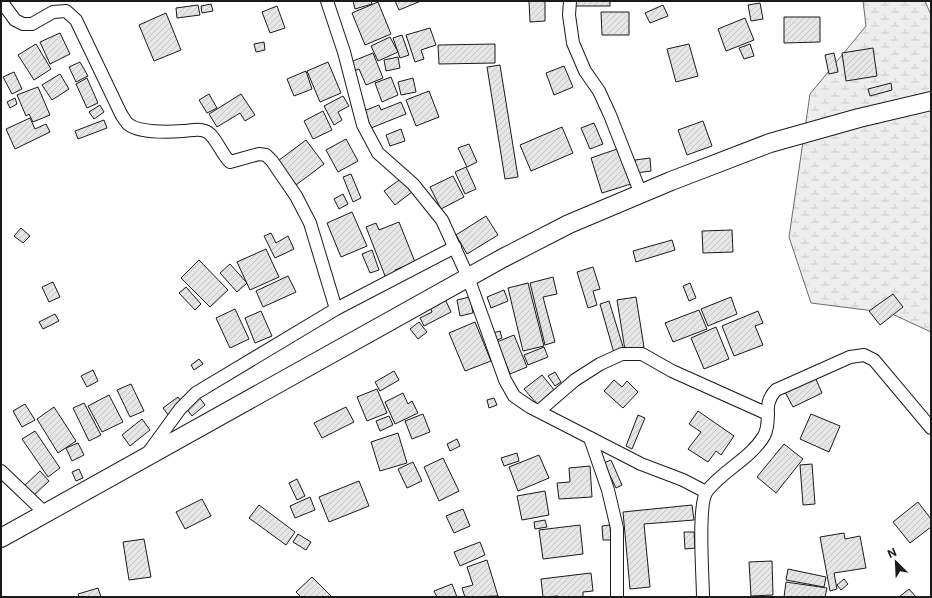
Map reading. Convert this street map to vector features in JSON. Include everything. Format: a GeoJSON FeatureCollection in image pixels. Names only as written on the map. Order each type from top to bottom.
{"type":"FeatureCollection","features":[{"type":"Feature","properties":{"kind":"main road"},"geometry":{"type":"LineString","coordinates":[[1,538],[502,258],[569,224],[671,181],[770,143],[859,118],[931,101]]}},
{"type":"Feature","properties":{"kind":"street"},"geometry":{"type":"LineString","coordinates":[[2,1],[15,20],[23,24],[32,24],[53,12],[66,11],[76,20],[121,114],[131,126],[136,128],[173,132],[197,130],[205,131],[212,136],[224,157],[230,162],[259,154],[266,155],[272,161],[296,196],[310,223],[336,309]]}},
{"type":"Feature","properties":{"kind":"street"},"geometry":{"type":"LineString","coordinates":[[327,1],[344,52],[363,125],[378,153],[413,184],[442,220],[468,277],[505,380],[514,396],[539,411],[641,464],[683,480],[706,492]]}},
{"type":"Feature","properties":{"kind":"street"},"geometry":{"type":"LineString","coordinates":[[570,1],[569,15],[573,43],[585,71],[599,91],[610,115],[641,194]]}},
{"type":"Feature","properties":{"kind":"street"},"geometry":{"type":"LineString","coordinates":[[145,457],[180,409],[196,393],[336,309],[454,247]]}},
{"type":"Feature","properties":{"kind":"street"},"geometry":{"type":"LineString","coordinates":[[539,411],[576,380],[600,364],[622,354],[642,354],[672,371],[768,414]]}},
{"type":"Feature","properties":{"kind":"street"},"geometry":{"type":"LineString","coordinates":[[704,597],[701,516],[706,492],[755,448],[764,435],[768,424],[768,404],[770,396],[776,390],[850,357],[864,355],[874,360],[931,428]]}},
{"type":"Feature","properties":{"kind":"street"},"geometry":{"type":"LineString","coordinates":[[590,438],[608,490],[617,528],[617,597]]}},
{"type":"Feature","properties":{"kind":"street"},"geometry":{"type":"LineString","coordinates":[[1,471],[45,513]]}},
{"type":"Feature","properties":{"kind":"green space"},"geometry":{"type":"Polygon","coordinates":[[[863,1],[925,1],[931,15],[931,332],[890,313],[811,303],[789,237],[810,94],[866,26],[863,1]]]}},
{"type":"Feature","properties":{"kind":"building"},"geometry":{"type":"Polygon","coordinates":[[[353,1],[371,1],[372,4],[355,9],[353,1]]]}},
{"type":"Feature","properties":{"kind":"building"},"geometry":{"type":"Polygon","coordinates":[[[395,1],[421,1],[399,10],[395,1]]]}},
{"type":"Feature","properties":{"kind":"building"},"geometry":{"type":"Polygon","coordinates":[[[529,1],[545,1],[545,21],[530,22],[529,1]]]}},
{"type":"Feature","properties":{"kind":"building"},"geometry":{"type":"Polygon","coordinates":[[[571,1],[610,1],[610,6],[571,6],[571,1]]]}},
{"type":"Feature","properties":{"kind":"building"},"geometry":{"type":"Polygon","coordinates":[[[378,2],[391,34],[365,45],[352,13],[378,2]]]}},
{"type":"Feature","properties":{"kind":"building"},"geometry":{"type":"Polygon","coordinates":[[[760,3],[763,19],[751,21],[748,5],[760,3]]]}},
{"type":"Feature","properties":{"kind":"building"},"geometry":{"type":"Polygon","coordinates":[[[211,4],[213,11],[202,13],[201,6],[211,4]]]}},
{"type":"Feature","properties":{"kind":"building"},"geometry":{"type":"Polygon","coordinates":[[[198,5],[200,15],[177,18],[176,8],[198,5]]]}},
{"type":"Feature","properties":{"kind":"building"},"geometry":{"type":"Polygon","coordinates":[[[663,5],[668,16],[650,23],[645,13],[663,5]]]}},
{"type":"Feature","properties":{"kind":"building"},"geometry":{"type":"Polygon","coordinates":[[[277,6],[285,28],[270,33],[262,12],[277,6]]]}},
{"type":"Feature","properties":{"kind":"building"},"geometry":{"type":"Polygon","coordinates":[[[601,12],[629,12],[629,35],[602,35],[601,12]]]}},
{"type":"Feature","properties":{"kind":"building"},"geometry":{"type":"Polygon","coordinates":[[[166,13],[181,50],[154,61],[139,25],[166,13]]]}},
{"type":"Feature","properties":{"kind":"building"},"geometry":{"type":"Polygon","coordinates":[[[784,17],[820,17],[820,42],[784,43],[784,17]]]}},
{"type":"Feature","properties":{"kind":"building"},"geometry":{"type":"Polygon","coordinates":[[[745,18],[754,40],[726,51],[718,29],[745,18]]]}},
{"type":"Feature","properties":{"kind":"building"},"geometry":{"type":"Polygon","coordinates":[[[430,28],[436,45],[421,50],[424,59],[415,62],[406,35],[430,28]]]}},
{"type":"Feature","properties":{"kind":"building"},"geometry":{"type":"Polygon","coordinates":[[[60,33],[70,54],[50,64],[40,42],[60,33]]]}},
{"type":"Feature","properties":{"kind":"building"},"geometry":{"type":"Polygon","coordinates":[[[402,35],[409,55],[400,58],[393,38],[402,35]]]}},
{"type":"Feature","properties":{"kind":"building"},"geometry":{"type":"Polygon","coordinates":[[[390,37],[398,52],[378,61],[371,46],[390,37]]]}},
{"type":"Feature","properties":{"kind":"building"},"geometry":{"type":"Polygon","coordinates":[[[264,42],[265,50],[256,52],[254,44],[264,42]]]}},
{"type":"Feature","properties":{"kind":"building"},"geometry":{"type":"Polygon","coordinates":[[[36,44],[51,69],[34,80],[18,55],[36,44]]]}},
{"type":"Feature","properties":{"kind":"building"},"geometry":{"type":"Polygon","coordinates":[[[495,44],[495,63],[439,64],[438,45],[495,44]]]}},
{"type":"Feature","properties":{"kind":"building"},"geometry":{"type":"Polygon","coordinates":[[[689,44],[698,76],[676,82],[667,49],[689,44]]]}},
{"type":"Feature","properties":{"kind":"building"},"geometry":{"type":"Polygon","coordinates":[[[750,44],[754,56],[744,59],[739,48],[750,44]]]}},
{"type":"Feature","properties":{"kind":"building"},"geometry":{"type":"Polygon","coordinates":[[[873,48],[877,76],[846,81],[842,53],[873,48]]]}},
{"type":"Feature","properties":{"kind":"building"},"geometry":{"type":"Polygon","coordinates":[[[373,53],[383,78],[366,85],[359,69],[352,72],[348,63],[373,53]]]}},
{"type":"Feature","properties":{"kind":"building"},"geometry":{"type":"Polygon","coordinates":[[[834,53],[838,72],[829,74],[825,55],[834,53]]]}},
{"type":"Feature","properties":{"kind":"building"},"geometry":{"type":"Polygon","coordinates":[[[398,57],[400,68],[386,71],[384,60],[398,57]]]}},
{"type":"Feature","properties":{"kind":"building"},"geometry":{"type":"Polygon","coordinates":[[[80,62],[88,76],[76,82],[69,67],[80,62]]]}},
{"type":"Feature","properties":{"kind":"building"},"geometry":{"type":"Polygon","coordinates":[[[328,62],[341,93],[320,102],[307,71],[328,62]]]}},
{"type":"Feature","properties":{"kind":"building"},"geometry":{"type":"Polygon","coordinates":[[[500,65],[518,177],[505,179],[487,67],[500,65]]]}},
{"type":"Feature","properties":{"kind":"building"},"geometry":{"type":"Polygon","coordinates":[[[564,66],[573,87],[554,95],[546,73],[564,66]]]}},
{"type":"Feature","properties":{"kind":"building"},"geometry":{"type":"Polygon","coordinates":[[[306,71],[312,89],[294,96],[287,79],[306,71]]]}},
{"type":"Feature","properties":{"kind":"building"},"geometry":{"type":"Polygon","coordinates":[[[14,72],[22,89],[12,94],[3,77],[14,72]]]}},
{"type":"Feature","properties":{"kind":"building"},"geometry":{"type":"Polygon","coordinates":[[[60,74],[69,89],[52,100],[42,85],[60,74]]]}},
{"type":"Feature","properties":{"kind":"building"},"geometry":{"type":"Polygon","coordinates":[[[391,77],[398,95],[382,102],[375,83],[391,77]]]}},
{"type":"Feature","properties":{"kind":"building"},"geometry":{"type":"Polygon","coordinates":[[[87,78],[98,103],[87,108],[76,84],[87,78]]]}},
{"type":"Feature","properties":{"kind":"building"},"geometry":{"type":"Polygon","coordinates":[[[413,78],[416,92],[401,95],[398,82],[413,78]]]}},
{"type":"Feature","properties":{"kind":"building"},"geometry":{"type":"Polygon","coordinates":[[[891,83],[892,90],[870,96],[868,89],[891,83]]]}},
{"type":"Feature","properties":{"kind":"building"},"geometry":{"type":"Polygon","coordinates":[[[38,87],[50,115],[33,122],[29,114],[26,116],[17,95],[38,87]]]}},
{"type":"Feature","properties":{"kind":"building"},"geometry":{"type":"Polygon","coordinates":[[[429,91],[439,117],[416,126],[406,100],[429,91]]]}},
{"type":"Feature","properties":{"kind":"building"},"geometry":{"type":"Polygon","coordinates":[[[209,94],[217,108],[207,113],[199,100],[209,94]]]}},
{"type":"Feature","properties":{"kind":"building"},"geometry":{"type":"Polygon","coordinates":[[[241,94],[255,115],[245,121],[240,113],[217,127],[209,114],[241,94]]]}},
{"type":"Feature","properties":{"kind":"building"},"geometry":{"type":"Polygon","coordinates":[[[343,96],[349,106],[338,112],[342,120],[334,125],[324,106],[343,96]]]}},
{"type":"Feature","properties":{"kind":"building"},"geometry":{"type":"Polygon","coordinates":[[[15,98],[17,104],[10,108],[7,102],[15,98]]]}},
{"type":"Feature","properties":{"kind":"building"},"geometry":{"type":"Polygon","coordinates":[[[401,102],[406,114],[371,128],[364,111],[379,105],[381,110],[401,102]]]}},
{"type":"Feature","properties":{"kind":"building"},"geometry":{"type":"Polygon","coordinates":[[[100,105],[104,112],[94,119],[89,112],[100,105]]]}},
{"type":"Feature","properties":{"kind":"building"},"geometry":{"type":"Polygon","coordinates":[[[323,111],[332,130],[313,139],[304,121],[323,111]]]}},
{"type":"Feature","properties":{"kind":"building"},"geometry":{"type":"Polygon","coordinates":[[[30,118],[35,129],[46,124],[50,132],[15,149],[6,129],[30,118]]]}},
{"type":"Feature","properties":{"kind":"building"},"geometry":{"type":"Polygon","coordinates":[[[104,120],[107,128],[78,139],[75,131],[104,120]]]}},
{"type":"Feature","properties":{"kind":"building"},"geometry":{"type":"Polygon","coordinates":[[[703,121],[712,146],[687,155],[678,130],[703,121]]]}},
{"type":"Feature","properties":{"kind":"building"},"geometry":{"type":"Polygon","coordinates":[[[594,123],[603,144],[590,149],[581,128],[594,123]]]}},
{"type":"Feature","properties":{"kind":"building"},"geometry":{"type":"Polygon","coordinates":[[[562,127],[573,153],[531,171],[520,145],[562,127]]]}},
{"type":"Feature","properties":{"kind":"building"},"geometry":{"type":"Polygon","coordinates":[[[401,129],[405,141],[390,146],[386,135],[401,129]]]}},
{"type":"Feature","properties":{"kind":"building"},"geometry":{"type":"Polygon","coordinates":[[[346,139],[358,161],[338,172],[326,150],[346,139]]]}},
{"type":"Feature","properties":{"kind":"building"},"geometry":{"type":"Polygon","coordinates":[[[306,140],[324,164],[296,185],[278,161],[306,140]]]}},
{"type":"Feature","properties":{"kind":"building"},"geometry":{"type":"Polygon","coordinates":[[[469,144],[477,162],[467,167],[458,148],[469,144]]]}},
{"type":"Feature","properties":{"kind":"building"},"geometry":{"type":"Polygon","coordinates":[[[620,148],[631,184],[602,193],[591,158],[620,148]]]}},
{"type":"Feature","properties":{"kind":"building"},"geometry":{"type":"Polygon","coordinates":[[[650,158],[651,171],[636,173],[635,160],[650,158]]]}},
{"type":"Feature","properties":{"kind":"building"},"geometry":{"type":"Polygon","coordinates":[[[466,167],[476,189],[465,194],[455,172],[466,167]]]}},
{"type":"Feature","properties":{"kind":"building"},"geometry":{"type":"Polygon","coordinates":[[[351,174],[361,198],[353,202],[343,177],[351,174]]]}},
{"type":"Feature","properties":{"kind":"building"},"geometry":{"type":"Polygon","coordinates":[[[453,176],[464,197],[441,209],[430,187],[453,176]]]}},
{"type":"Feature","properties":{"kind":"building"},"geometry":{"type":"Polygon","coordinates":[[[402,178],[412,192],[395,205],[384,191],[402,178]]]}},
{"type":"Feature","properties":{"kind":"building"},"geometry":{"type":"Polygon","coordinates":[[[343,194],[348,204],[339,209],[334,199],[343,194]]]}},
{"type":"Feature","properties":{"kind":"building"},"geometry":{"type":"Polygon","coordinates":[[[352,212],[367,246],[341,257],[327,223],[352,212]]]}},
{"type":"Feature","properties":{"kind":"building"},"geometry":{"type":"Polygon","coordinates":[[[486,216],[498,235],[467,254],[456,235],[486,216]]]}},
{"type":"Feature","properties":{"kind":"building"},"geometry":{"type":"Polygon","coordinates":[[[399,222],[415,262],[395,270],[397,277],[387,281],[366,227],[376,223],[379,230],[399,222]]]}},
{"type":"Feature","properties":{"kind":"building"},"geometry":{"type":"Polygon","coordinates":[[[21,228],[30,236],[23,243],[14,236],[21,228]]]}},
{"type":"Feature","properties":{"kind":"building"},"geometry":{"type":"Polygon","coordinates":[[[732,230],[733,252],[703,253],[702,231],[732,230]]]}},
{"type":"Feature","properties":{"kind":"building"},"geometry":{"type":"Polygon","coordinates":[[[271,233],[276,243],[288,236],[294,249],[275,258],[264,236],[271,233]]]}},
{"type":"Feature","properties":{"kind":"building"},"geometry":{"type":"Polygon","coordinates":[[[672,240],[675,250],[636,262],[633,251],[672,240]]]}},
{"type":"Feature","properties":{"kind":"building"},"geometry":{"type":"Polygon","coordinates":[[[266,249],[279,277],[250,290],[237,262],[266,249]]]}},
{"type":"Feature","properties":{"kind":"building"},"geometry":{"type":"Polygon","coordinates":[[[372,250],[379,270],[370,273],[362,254],[372,250]]]}},
{"type":"Feature","properties":{"kind":"building"},"geometry":{"type":"Polygon","coordinates":[[[199,260],[228,290],[210,307],[181,278],[199,260]]]}},
{"type":"Feature","properties":{"kind":"building"},"geometry":{"type":"Polygon","coordinates":[[[230,264],[247,283],[237,292],[220,273],[230,264]]]}},
{"type":"Feature","properties":{"kind":"building"},"geometry":{"type":"Polygon","coordinates":[[[593,267],[600,289],[593,291],[597,305],[588,308],[577,272],[593,267]]]}},
{"type":"Feature","properties":{"kind":"building"},"geometry":{"type":"Polygon","coordinates":[[[288,276],[296,292],[263,307],[256,291],[288,276]]]}},
{"type":"Feature","properties":{"kind":"building"},"geometry":{"type":"Polygon","coordinates":[[[553,277],[557,294],[543,297],[555,342],[545,345],[530,283],[553,277]]]}},
{"type":"Feature","properties":{"kind":"building"},"geometry":{"type":"Polygon","coordinates":[[[53,282],[60,297],[49,302],[42,287],[53,282]]]}},
{"type":"Feature","properties":{"kind":"building"},"geometry":{"type":"Polygon","coordinates":[[[528,283],[544,346],[523,351],[508,288],[528,283]]]}},
{"type":"Feature","properties":{"kind":"building"},"geometry":{"type":"Polygon","coordinates":[[[690,283],[696,298],[689,301],[683,286],[690,283]]]}},
{"type":"Feature","properties":{"kind":"building"},"geometry":{"type":"Polygon","coordinates":[[[186,287],[201,304],[195,310],[179,293],[186,287]]]}},
{"type":"Feature","properties":{"kind":"building"},"geometry":{"type":"Polygon","coordinates":[[[504,290],[508,301],[491,308],[487,297],[504,290]]]}},
{"type":"Feature","properties":{"kind":"building"},"geometry":{"type":"Polygon","coordinates":[[[893,294],[903,307],[880,325],[869,311],[893,294]]]}},
{"type":"Feature","properties":{"kind":"building"},"geometry":{"type":"Polygon","coordinates":[[[470,297],[473,313],[460,316],[457,300],[470,297]]]}},
{"type":"Feature","properties":{"kind":"building"},"geometry":{"type":"Polygon","coordinates":[[[636,297],[644,347],[625,350],[617,300],[636,297]]]}},
{"type":"Feature","properties":{"kind":"building"},"geometry":{"type":"Polygon","coordinates":[[[731,297],[737,314],[708,326],[701,309],[731,297]]]}},
{"type":"Feature","properties":{"kind":"building"},"geometry":{"type":"Polygon","coordinates":[[[445,299],[451,312],[424,326],[420,318],[432,312],[430,307],[445,299]]]}},
{"type":"Feature","properties":{"kind":"building"},"geometry":{"type":"Polygon","coordinates":[[[609,301],[624,350],[614,353],[600,304],[609,301]]]}},
{"type":"Feature","properties":{"kind":"building"},"geometry":{"type":"Polygon","coordinates":[[[235,309],[249,339],[230,348],[216,318],[235,309]]]}},
{"type":"Feature","properties":{"kind":"building"},"geometry":{"type":"Polygon","coordinates":[[[699,310],[707,329],[673,342],[665,323],[699,310]]]}},
{"type":"Feature","properties":{"kind":"building"},"geometry":{"type":"Polygon","coordinates":[[[261,311],[272,336],[255,343],[245,318],[261,311]]]}},
{"type":"Feature","properties":{"kind":"building"},"geometry":{"type":"Polygon","coordinates":[[[758,311],[763,323],[755,326],[763,345],[734,356],[722,326],[758,311]]]}},
{"type":"Feature","properties":{"kind":"building"},"geometry":{"type":"Polygon","coordinates":[[[55,314],[59,321],[43,329],[39,322],[55,314]]]}},
{"type":"Feature","properties":{"kind":"building"},"geometry":{"type":"Polygon","coordinates":[[[419,322],[427,332],[418,339],[410,329],[419,322]]]}},
{"type":"Feature","properties":{"kind":"building"},"geometry":{"type":"Polygon","coordinates":[[[475,322],[491,361],[465,371],[449,333],[475,322]]]}},
{"type":"Feature","properties":{"kind":"building"},"geometry":{"type":"Polygon","coordinates":[[[716,327],[729,359],[704,369],[691,338],[716,327]]]}},
{"type":"Feature","properties":{"kind":"building"},"geometry":{"type":"Polygon","coordinates":[[[500,331],[502,338],[495,341],[493,333],[500,331]]]}},
{"type":"Feature","properties":{"kind":"building"},"geometry":{"type":"Polygon","coordinates":[[[514,335],[527,367],[510,374],[497,342],[514,335]]]}},
{"type":"Feature","properties":{"kind":"building"},"geometry":{"type":"Polygon","coordinates":[[[544,347],[548,357],[528,365],[524,355],[544,347]]]}},
{"type":"Feature","properties":{"kind":"building"},"geometry":{"type":"Polygon","coordinates":[[[199,359],[203,364],[194,370],[191,365],[199,359]]]}},
{"type":"Feature","properties":{"kind":"building"},"geometry":{"type":"Polygon","coordinates":[[[93,370],[98,381],[87,387],[81,376],[93,370]]]}},
{"type":"Feature","properties":{"kind":"building"},"geometry":{"type":"Polygon","coordinates":[[[394,371],[399,380],[380,391],[375,382],[394,371]]]}},
{"type":"Feature","properties":{"kind":"building"},"geometry":{"type":"Polygon","coordinates":[[[555,372],[561,382],[555,386],[548,376],[555,372]]]}},
{"type":"Feature","properties":{"kind":"building"},"geometry":{"type":"Polygon","coordinates":[[[542,375],[555,391],[538,405],[524,389],[542,375]]]}},
{"type":"Feature","properties":{"kind":"building"},"geometry":{"type":"Polygon","coordinates":[[[815,377],[822,393],[793,407],[785,392],[815,377]]]}},
{"type":"Feature","properties":{"kind":"building"},"geometry":{"type":"Polygon","coordinates":[[[614,380],[622,387],[627,381],[638,392],[623,408],[604,391],[614,380]]]}},
{"type":"Feature","properties":{"kind":"building"},"geometry":{"type":"Polygon","coordinates":[[[131,384],[144,411],[130,417],[117,390],[131,384]]]}},
{"type":"Feature","properties":{"kind":"building"},"geometry":{"type":"Polygon","coordinates":[[[377,389],[387,413],[367,421],[357,397],[377,389]]]}},
{"type":"Feature","properties":{"kind":"building"},"geometry":{"type":"Polygon","coordinates":[[[403,393],[408,404],[412,401],[418,413],[395,424],[385,402],[403,393]]]}},
{"type":"Feature","properties":{"kind":"building"},"geometry":{"type":"Polygon","coordinates":[[[109,395],[123,422],[102,432],[88,406],[109,395]]]}},
{"type":"Feature","properties":{"kind":"building"},"geometry":{"type":"Polygon","coordinates":[[[178,397],[184,405],[169,416],[163,408],[178,397]]]}},
{"type":"Feature","properties":{"kind":"building"},"geometry":{"type":"Polygon","coordinates":[[[199,397],[205,405],[192,416],[186,408],[199,397]]]}},
{"type":"Feature","properties":{"kind":"building"},"geometry":{"type":"Polygon","coordinates":[[[494,398],[497,405],[489,408],[487,400],[494,398]]]}},
{"type":"Feature","properties":{"kind":"building"},"geometry":{"type":"Polygon","coordinates":[[[84,403],[101,435],[89,441],[73,408],[84,403]]]}},
{"type":"Feature","properties":{"kind":"building"},"geometry":{"type":"Polygon","coordinates":[[[25,404],[35,420],[22,427],[13,411],[25,404]]]}},
{"type":"Feature","properties":{"kind":"building"},"geometry":{"type":"Polygon","coordinates":[[[54,407],[76,441],[58,453],[37,419],[54,407]]]}},
{"type":"Feature","properties":{"kind":"building"},"geometry":{"type":"Polygon","coordinates":[[[346,407],[354,422],[322,438],[314,423],[346,407]]]}},
{"type":"Feature","properties":{"kind":"building"},"geometry":{"type":"Polygon","coordinates":[[[698,411],[734,436],[721,455],[716,451],[708,462],[688,449],[701,432],[689,424],[698,411]]]}},
{"type":"Feature","properties":{"kind":"building"},"geometry":{"type":"Polygon","coordinates":[[[423,414],[430,432],[412,439],[405,421],[423,414]]]}},
{"type":"Feature","properties":{"kind":"building"},"geometry":{"type":"Polygon","coordinates":[[[811,414],[840,426],[829,452],[800,439],[811,414]]]}},
{"type":"Feature","properties":{"kind":"building"},"geometry":{"type":"Polygon","coordinates":[[[638,415],[645,418],[632,449],[626,446],[638,415]]]}},
{"type":"Feature","properties":{"kind":"building"},"geometry":{"type":"Polygon","coordinates":[[[389,416],[393,425],[380,431],[376,421],[389,416]]]}},
{"type":"Feature","properties":{"kind":"building"},"geometry":{"type":"Polygon","coordinates":[[[142,419],[150,430],[130,446],[122,435],[142,419]]]}},
{"type":"Feature","properties":{"kind":"building"},"geometry":{"type":"Polygon","coordinates":[[[35,431],[60,468],[48,477],[22,439],[35,431]]]}},
{"type":"Feature","properties":{"kind":"building"},"geometry":{"type":"Polygon","coordinates":[[[398,433],[407,463],[380,471],[371,442],[398,433]]]}},
{"type":"Feature","properties":{"kind":"building"},"geometry":{"type":"Polygon","coordinates":[[[457,439],[460,446],[450,451],[447,444],[457,439]]]}},
{"type":"Feature","properties":{"kind":"building"},"geometry":{"type":"Polygon","coordinates":[[[78,443],[84,455],[72,461],[66,448],[78,443]]]}},
{"type":"Feature","properties":{"kind":"building"},"geometry":{"type":"Polygon","coordinates":[[[784,444],[803,459],[776,493],[757,477],[784,444]]]}},
{"type":"Feature","properties":{"kind":"building"},"geometry":{"type":"Polygon","coordinates":[[[517,453],[519,461],[504,466],[501,458],[517,453]]]}},
{"type":"Feature","properties":{"kind":"building"},"geometry":{"type":"Polygon","coordinates":[[[539,455],[549,478],[518,491],[509,467],[539,455]]]}},
{"type":"Feature","properties":{"kind":"building"},"geometry":{"type":"Polygon","coordinates":[[[443,458],[459,491],[439,501],[424,467],[443,458]]]}},
{"type":"Feature","properties":{"kind":"building"},"geometry":{"type":"Polygon","coordinates":[[[611,460],[622,485],[616,488],[604,463],[611,460]]]}},
{"type":"Feature","properties":{"kind":"building"},"geometry":{"type":"Polygon","coordinates":[[[413,462],[422,481],[407,488],[398,469],[413,462]]]}},
{"type":"Feature","properties":{"kind":"building"},"geometry":{"type":"Polygon","coordinates":[[[812,464],[815,504],[803,505],[800,465],[812,464]]]}},
{"type":"Feature","properties":{"kind":"building"},"geometry":{"type":"Polygon","coordinates":[[[590,466],[592,497],[559,499],[557,483],[570,482],[569,468],[590,466]]]}},
{"type":"Feature","properties":{"kind":"building"},"geometry":{"type":"Polygon","coordinates":[[[79,469],[83,478],[76,481],[72,472],[79,469]]]}},
{"type":"Feature","properties":{"kind":"building"},"geometry":{"type":"Polygon","coordinates":[[[40,471],[49,481],[32,497],[23,487],[40,471]]]}},
{"type":"Feature","properties":{"kind":"building"},"geometry":{"type":"Polygon","coordinates":[[[297,479],[305,496],[297,500],[289,483],[297,479]]]}},
{"type":"Feature","properties":{"kind":"building"},"geometry":{"type":"Polygon","coordinates":[[[359,481],[369,506],[329,522],[319,497],[359,481]]]}},
{"type":"Feature","properties":{"kind":"building"},"geometry":{"type":"Polygon","coordinates":[[[545,491],[549,515],[522,520],[517,496],[545,491]]]}},
{"type":"Feature","properties":{"kind":"building"},"geometry":{"type":"Polygon","coordinates":[[[310,497],[315,510],[295,518],[290,506],[310,497]]]}},
{"type":"Feature","properties":{"kind":"building"},"geometry":{"type":"Polygon","coordinates":[[[202,499],[211,516],[185,529],[176,512],[202,499]]]}},
{"type":"Feature","properties":{"kind":"building"},"geometry":{"type":"Polygon","coordinates":[[[918,502],[931,519],[931,527],[910,543],[893,522],[918,502]]]}},
{"type":"Feature","properties":{"kind":"building"},"geometry":{"type":"Polygon","coordinates":[[[259,505],[295,532],[286,545],[249,518],[259,505]]]}},
{"type":"Feature","properties":{"kind":"building"},"geometry":{"type":"Polygon","coordinates":[[[692,505],[694,520],[644,524],[650,587],[630,589],[623,512],[692,505]]]}},
{"type":"Feature","properties":{"kind":"building"},"geometry":{"type":"Polygon","coordinates":[[[463,509],[470,526],[454,533],[446,516],[463,509]]]}},
{"type":"Feature","properties":{"kind":"building"},"geometry":{"type":"Polygon","coordinates":[[[545,520],[547,527],[535,529],[534,522],[545,520]]]}},
{"type":"Feature","properties":{"kind":"building"},"geometry":{"type":"Polygon","coordinates":[[[580,525],[583,554],[543,559],[539,530],[580,525]]]}},
{"type":"Feature","properties":{"kind":"building"},"geometry":{"type":"Polygon","coordinates":[[[610,525],[611,540],[603,540],[602,526],[610,525]]]}},
{"type":"Feature","properties":{"kind":"building"},"geometry":{"type":"Polygon","coordinates":[[[684,532],[694,532],[695,548],[685,549],[684,532]]]}},
{"type":"Feature","properties":{"kind":"building"},"geometry":{"type":"Polygon","coordinates":[[[844,533],[845,539],[860,536],[866,568],[834,573],[837,589],[830,591],[820,537],[844,533]]]}},
{"type":"Feature","properties":{"kind":"building"},"geometry":{"type":"Polygon","coordinates":[[[298,534],[311,542],[306,550],[293,542],[298,534]]]}},
{"type":"Feature","properties":{"kind":"building"},"geometry":{"type":"Polygon","coordinates":[[[144,539],[151,577],[129,580],[123,542],[144,539]]]}},
{"type":"Feature","properties":{"kind":"building"},"geometry":{"type":"Polygon","coordinates":[[[480,542],[485,555],[460,566],[454,552],[480,542]]]}},
{"type":"Feature","properties":{"kind":"building"},"geometry":{"type":"Polygon","coordinates":[[[487,560],[498,596],[465,597],[462,588],[473,585],[467,567],[487,560]]]}},
{"type":"Feature","properties":{"kind":"building"},"geometry":{"type":"Polygon","coordinates":[[[772,561],[773,595],[751,596],[749,562],[772,561]]]}},
{"type":"Feature","properties":{"kind":"building"},"geometry":{"type":"Polygon","coordinates":[[[788,569],[826,577],[824,587],[786,580],[788,569]]]}},
{"type":"Feature","properties":{"kind":"building"},"geometry":{"type":"Polygon","coordinates":[[[591,573],[593,591],[583,592],[583,597],[543,597],[541,579],[591,573]]]}},
{"type":"Feature","properties":{"kind":"building"},"geometry":{"type":"Polygon","coordinates":[[[312,577],[332,597],[301,597],[296,592],[312,577]]]}},
{"type":"Feature","properties":{"kind":"building"},"geometry":{"type":"Polygon","coordinates":[[[844,579],[848,584],[841,590],[837,585],[844,579]]]}},
{"type":"Feature","properties":{"kind":"building"},"geometry":{"type":"Polygon","coordinates":[[[786,582],[827,588],[825,597],[784,597],[786,582]]]}},
{"type":"Feature","properties":{"kind":"building"},"geometry":{"type":"Polygon","coordinates":[[[452,584],[457,597],[437,597],[434,591],[452,584]]]}},
{"type":"Feature","properties":{"kind":"building"},"geometry":{"type":"Polygon","coordinates":[[[98,588],[101,597],[79,597],[78,594],[98,588]]]}},
{"type":"Feature","properties":{"kind":"building"},"geometry":{"type":"Polygon","coordinates":[[[909,589],[916,597],[899,597],[909,589]]]}}]}
